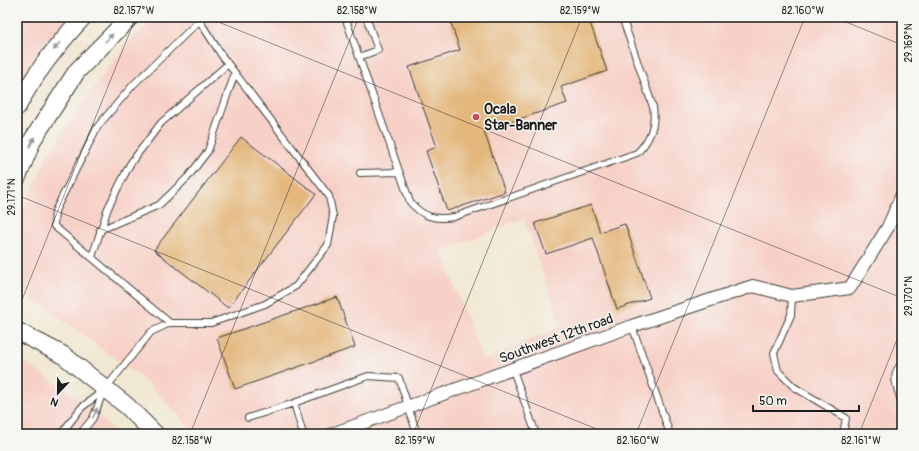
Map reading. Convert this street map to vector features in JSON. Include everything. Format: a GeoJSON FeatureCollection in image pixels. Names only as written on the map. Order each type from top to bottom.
{"type":"FeatureCollection","features":[{"type":"Feature","properties":{"kind":"main road"},"geometry":{"type":"LineString","coordinates":[[17,107],[29,85],[56,46],[82,17]]}},
{"type":"Feature","properties":{"kind":"main road"},"geometry":{"type":"LineString","coordinates":[[17,178],[33,139],[77,71],[130,17]]}},
{"type":"Feature","properties":{"kind":"main road"},"geometry":{"type":"LineString","coordinates":[[17,331],[63,355],[127,406],[155,434]]}},
{"type":"Feature","properties":{"kind":"street"},"geometry":{"type":"LineString","coordinates":[[792,296],[850,288],[888,227],[902,195]]}},
{"type":"Feature","properties":{"kind":"street","name":"Southwest 12th road"},"geometry":{"type":"LineString","coordinates":[[332,434],[632,326],[753,286],[792,296]]}},
{"type":"Feature","properties":{"kind":"lane"},"geometry":{"type":"LineString","coordinates":[[345,17],[410,202],[418,211],[430,217],[442,219],[454,217],[637,153],[651,135],[655,116],[622,17]]}},
{"type":"Feature","properties":{"kind":"lane"},"geometry":{"type":"LineString","coordinates":[[359,57],[378,50],[366,17]]}},
{"type":"Feature","properties":{"kind":"lane"},"geometry":{"type":"LineString","coordinates":[[61,434],[81,408],[105,389],[151,332],[170,323],[211,323],[265,304],[296,286],[328,245],[333,216],[329,196],[228,64],[198,19],[133,85],[98,126],[56,211],[54,226],[170,323]]}},
{"type":"Feature","properties":{"kind":"lane"},"geometry":{"type":"LineString","coordinates":[[92,257],[108,208],[130,164],[161,123],[228,64]]}},
{"type":"Feature","properties":{"kind":"lane"},"geometry":{"type":"LineString","coordinates":[[100,230],[159,205],[188,177],[208,151],[235,73]]}},
{"type":"Feature","properties":{"kind":"lane"},"geometry":{"type":"LineString","coordinates":[[360,173],[399,172]]}},
{"type":"Feature","properties":{"kind":"lane"},"geometry":{"type":"LineString","coordinates":[[792,296],[791,316],[774,353],[778,371],[794,387],[846,418],[843,434]]}},
{"type":"Feature","properties":{"kind":"lane"},"geometry":{"type":"LineString","coordinates":[[632,326],[670,434]]}},
{"type":"Feature","properties":{"kind":"lane"},"geometry":{"type":"LineString","coordinates":[[902,364],[896,372],[895,383],[902,403]]}},
{"type":"Feature","properties":{"kind":"lane"},"geometry":{"type":"LineString","coordinates":[[513,370],[536,434]]}},
{"type":"Feature","properties":{"kind":"lane"},"geometry":{"type":"LineString","coordinates":[[248,418],[368,376],[399,378],[417,434]]}},
{"type":"Feature","properties":{"kind":"lane"},"geometry":{"type":"LineString","coordinates":[[80,434],[93,418],[105,389]]}},
{"type":"Feature","properties":{"kind":"lane"},"geometry":{"type":"LineString","coordinates":[[294,403],[303,434]]}},
{"type":"Feature","properties":{"kind":"shaded area"},"geometry":{"type":"Polygon","coordinates":[[[17,17],[67,17],[17,86],[17,17]]]}},
{"type":"Feature","properties":{"kind":"shaded area"},"geometry":{"type":"Polygon","coordinates":[[[158,17],[902,17],[902,434],[196,434],[147,382],[42,305],[17,291],[17,224],[46,159],[86,98],[132,38],[158,17]],[[524,218],[441,251],[483,360],[561,326],[524,218]]]}},
{"type":"Feature","properties":{"kind":"shaded area"},"geometry":{"type":"Polygon","coordinates":[[[17,357],[92,408],[117,434],[17,434],[17,357]]]}},
{"type":"Feature","properties":{"kind":"building","name":"Ocala Star-Banner"},"geometry":{"type":"Polygon","coordinates":[[[449,17],[588,17],[607,71],[561,87],[567,103],[484,131],[505,192],[447,211],[426,151],[437,147],[409,67],[460,50],[449,17]]]}},
{"type":"Feature","properties":{"kind":"building"},"geometry":{"type":"Polygon","coordinates":[[[241,137],[316,194],[228,308],[154,250],[241,137]]]}},
{"type":"Feature","properties":{"kind":"building"},"geometry":{"type":"Polygon","coordinates":[[[591,205],[600,232],[625,224],[650,298],[617,309],[593,238],[546,254],[535,223],[591,205]]]}},
{"type":"Feature","properties":{"kind":"building"},"geometry":{"type":"Polygon","coordinates":[[[337,297],[355,347],[235,389],[217,338],[337,297]]]}},
{"type":"Feature","properties":{"kind":"place","name":"Ocala Star-Banner"},"geometry":{"type":"Point","coordinates":[476,117]}}]}
